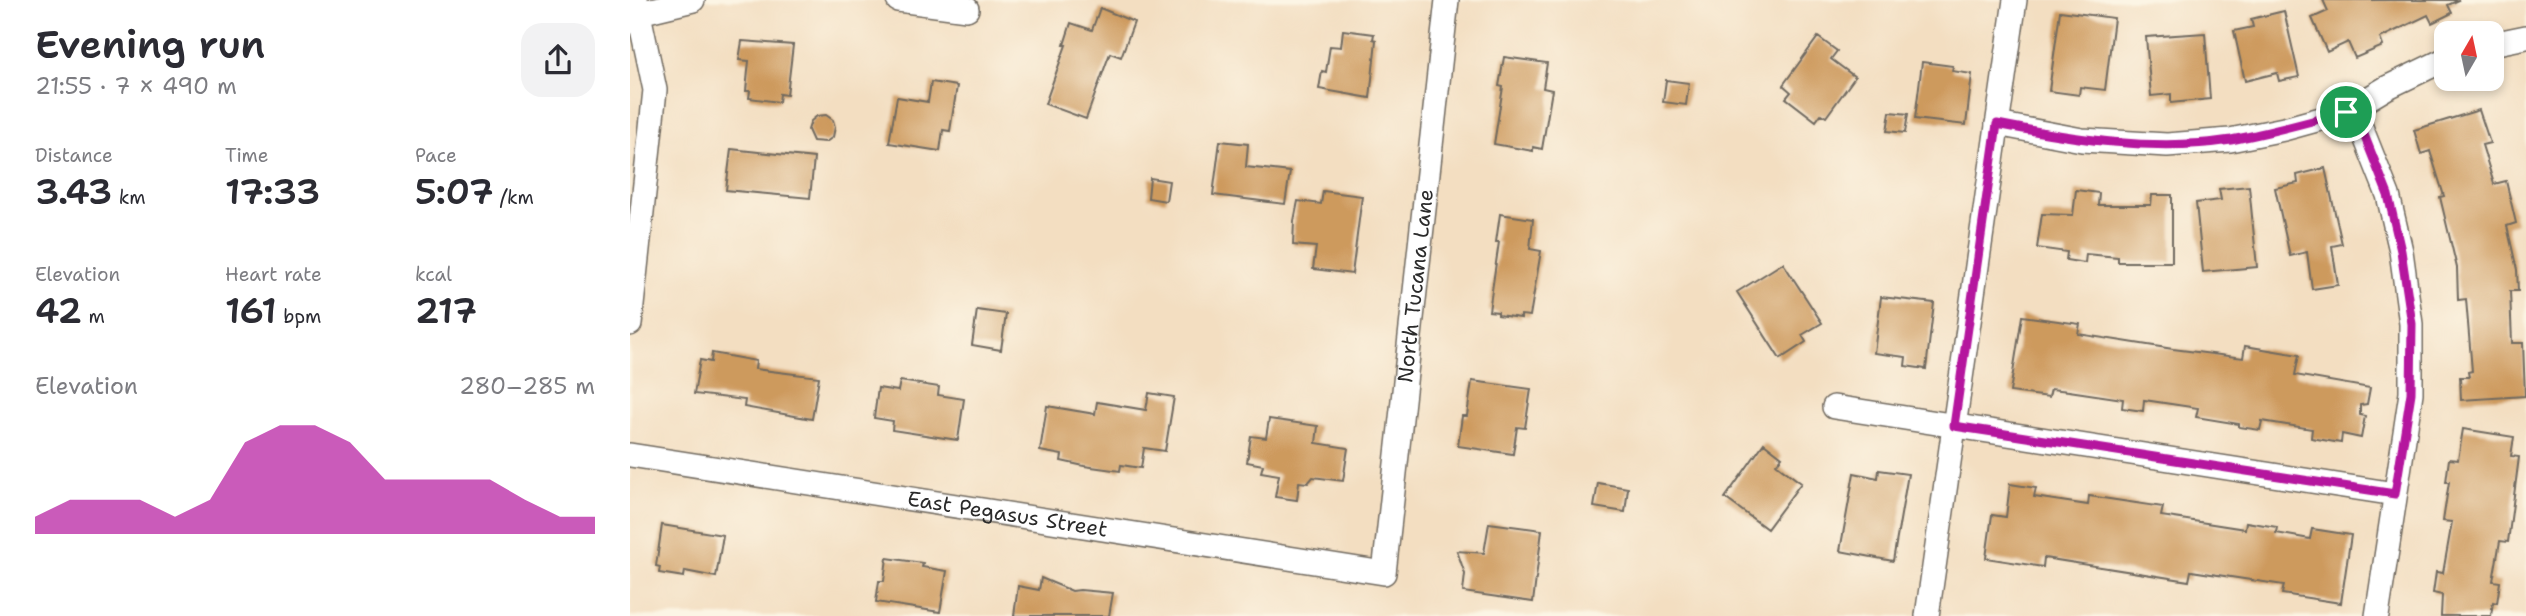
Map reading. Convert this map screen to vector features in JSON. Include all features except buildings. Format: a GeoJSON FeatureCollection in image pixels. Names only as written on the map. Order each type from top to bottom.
{"type":"FeatureCollection","features":[{"type":"Feature","properties":{"kind":"street"},"geometry":{"type":"LineString","coordinates":[[630,324],[654,90],[638,7],[693,0]]}},
{"type":"Feature","properties":{"kind":"street"},"geometry":{"type":"LineString","coordinates":[[898,0],[967,9]]}},
{"type":"Feature","properties":{"kind":"street","name":"North Tucana Lane"},"geometry":{"type":"LineString","coordinates":[[1384,573],[1447,0]]}},
{"type":"Feature","properties":{"kind":"street"},"geometry":{"type":"LineString","coordinates":[[1927,616],[2015,0]]}},
{"type":"Feature","properties":{"kind":"street"},"geometry":{"type":"LineString","coordinates":[[2504,42],[2526,37]]}},
{"type":"Feature","properties":{"kind":"street"},"geometry":{"type":"LineString","coordinates":[[1997,124],[2082,140],[2167,145],[2230,140],[2346,112],[2434,65]]}},
{"type":"Feature","properties":{"kind":"street"},"geometry":{"type":"LineString","coordinates":[[2353,107],[2388,195],[2401,251],[2412,324],[2411,393],[2377,616]]}},
{"type":"Feature","properties":{"kind":"street"},"geometry":{"type":"LineString","coordinates":[[1834,407],[2395,494]]}},
{"type":"Feature","properties":{"kind":"street","name":"East Pegasus Street"},"geometry":{"type":"LineString","coordinates":[[630,455],[1384,573]]}},
{"type":"Feature","properties":{"kind":"route"},"geometry":{"type":"LineString","coordinates":[[2353,107],[2388,195],[2401,251],[2412,324],[2411,393],[2395,494],[1954,426],[1997,124],[2082,140],[2167,145],[2230,140],[2346,112],[2353,107]]}}]}
